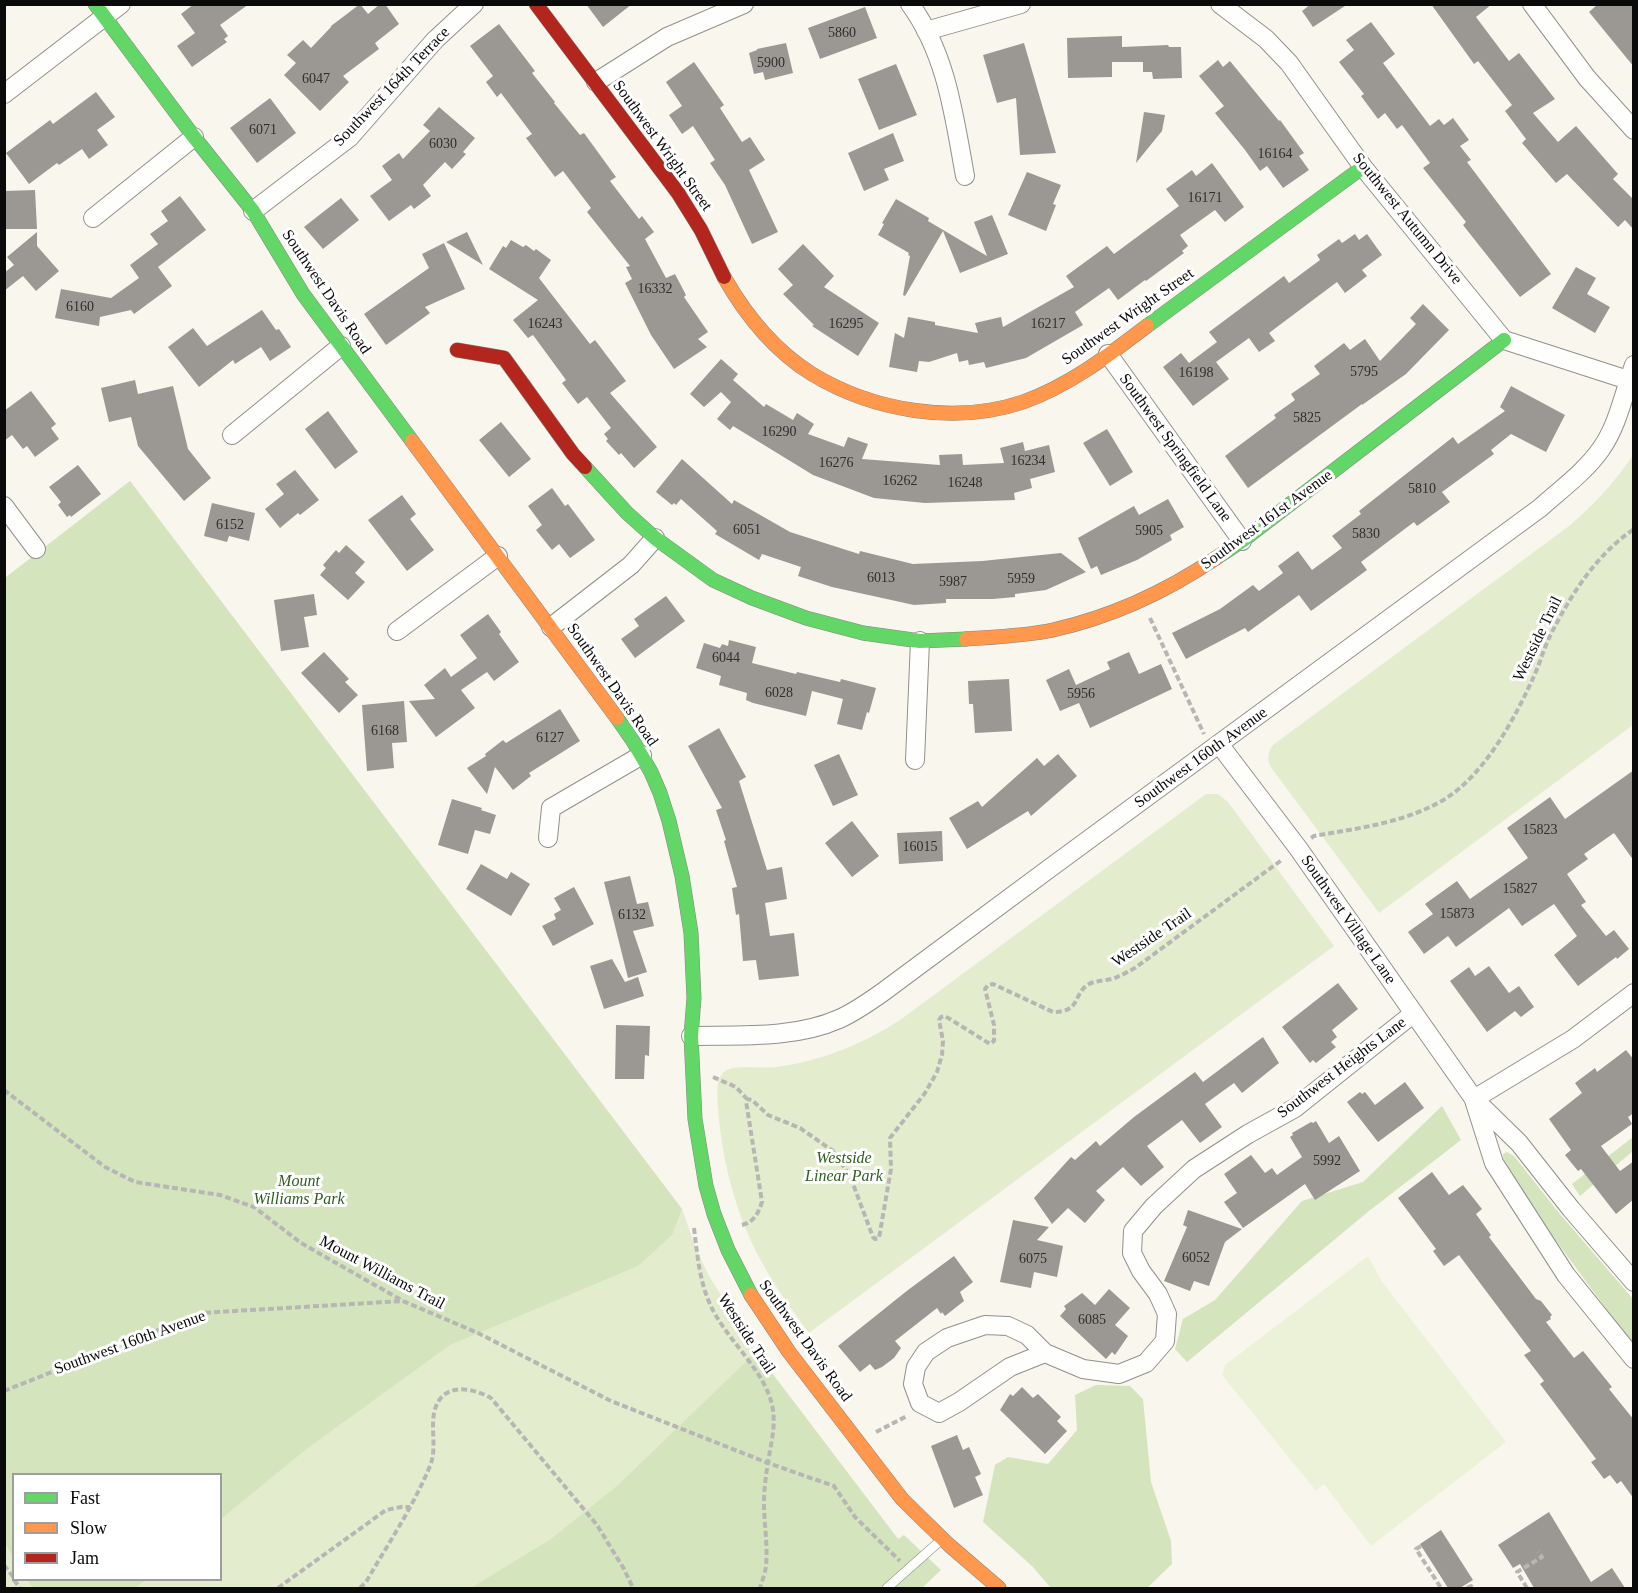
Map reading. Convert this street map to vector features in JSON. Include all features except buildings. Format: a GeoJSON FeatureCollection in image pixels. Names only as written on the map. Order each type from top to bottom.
{"type":"FeatureCollection","features":[{"type":"Feature","properties":{"kind":"street"},"geometry":{"type":"LineString","coordinates":[[4,94],[100,11],[121,4]]}},
{"type":"Feature","properties":{"kind":"street","name":"Southwest 164th Terrace"},"geometry":{"type":"LineString","coordinates":[[253,212],[350,137],[435,40],[474,4]]}},
{"type":"Feature","properties":{"kind":"street","name":"Southwest Wright Street"},"geometry":{"type":"LineString","coordinates":[[536,4],[693,214],[730,286],[744,309],[765,334],[790,358],[818,378],[849,392],[892,406],[942,413],[1004,408],[1063,383],[1108,354],[1363,167]]}},
{"type":"Feature","properties":{"kind":"street"},"geometry":{"type":"LineString","coordinates":[[596,82],[667,37],[744,4]]}},
{"type":"Feature","properties":{"kind":"street"},"geometry":{"type":"LineString","coordinates":[[910,4],[937,54],[952,100],[965,176]]}},
{"type":"Feature","properties":{"kind":"street"},"geometry":{"type":"LineString","coordinates":[[926,31],[1021,4]]}},
{"type":"Feature","properties":{"kind":"street","name":"Southwest Autumn Drive"},"geometry":{"type":"LineString","coordinates":[[1220,4],[1266,39],[1289,63],[1363,167],[1504,340]]}},
{"type":"Feature","properties":{"kind":"street"},"geometry":{"type":"LineString","coordinates":[[1532,4],[1587,78],[1634,130]]}},
{"type":"Feature","properties":{"kind":"street","name":"Southwest Davis Road"},"geometry":{"type":"LineString","coordinates":[[100,11],[253,212],[303,294],[551,627],[642,755],[660,794],[669,821],[682,876],[691,933],[693,998],[691,1036],[695,1119],[706,1185],[728,1251],[758,1307],[789,1352],[902,1499],[941,1540],[999,1588]]}},
{"type":"Feature","properties":{"kind":"street"},"geometry":{"type":"LineString","coordinates":[[93,218],[194,137]]}},
{"type":"Feature","properties":{"kind":"street"},"geometry":{"type":"LineString","coordinates":[[1504,340],[1631,373]]}},
{"type":"Feature","properties":{"kind":"street","name":"Southwest 161st Avenue"},"geometry":{"type":"LineString","coordinates":[[457,350],[504,358],[573,454],[627,513],[656,538],[713,580],[752,598],[818,621],[863,633],[920,641],[996,637],[1052,630],[1103,616],[1142,600],[1194,573],[1242,542],[1504,340]]}},
{"type":"Feature","properties":{"kind":"street"},"geometry":{"type":"LineString","coordinates":[[232,435],[341,346]]}},
{"type":"Feature","properties":{"kind":"street","name":"Southwest Springfield Lane"},"geometry":{"type":"LineString","coordinates":[[1108,354],[1242,542]]}},
{"type":"Feature","properties":{"kind":"street","name":"Southwest 160th Avenue"},"geometry":{"type":"LineString","coordinates":[[691,1036],[764,1035],[813,1027],[837,1020],[883,992],[1540,508],[1580,472],[1602,448],[1616,417],[1631,373]]}},
{"type":"Feature","properties":{"kind":"street"},"geometry":{"type":"LineString","coordinates":[[4,506],[36,549]]}},
{"type":"Feature","properties":{"kind":"street"},"geometry":{"type":"LineString","coordinates":[[551,627],[631,565],[656,538]]}},
{"type":"Feature","properties":{"kind":"street"},"geometry":{"type":"LineString","coordinates":[[396,631],[498,556]]}},
{"type":"Feature","properties":{"kind":"street"},"geometry":{"type":"LineString","coordinates":[[915,760],[920,641]]}},
{"type":"Feature","properties":{"kind":"street","name":"Southwest Village Lane"},"geometry":{"type":"LineString","coordinates":[[1214,748],[1298,848],[1474,1099],[1519,1143],[1570,1209],[1634,1282]]}},
{"type":"Feature","properties":{"kind":"street"},"geometry":{"type":"LineString","coordinates":[[548,838],[551,808],[642,755]]}},
{"type":"Feature","properties":{"kind":"street"},"geometry":{"type":"LineString","coordinates":[[1474,1099],[1573,1040],[1634,993]]}},
{"type":"Feature","properties":{"kind":"street","name":"Southwest Heights Lane"},"geometry":{"type":"LineString","coordinates":[[920,1403],[913,1384],[916,1367],[926,1353],[947,1338],[985,1325],[1008,1326],[1027,1335],[1045,1353],[1083,1369],[1119,1374],[1146,1363],[1165,1341],[1167,1314],[1158,1294],[1131,1253],[1133,1231],[1154,1206],[1194,1169],[1248,1134],[1295,1108],[1414,1013]]}},
{"type":"Feature","properties":{"kind":"street","name":"Southwest Village Lane"},"geometry":{"type":"LineString","coordinates":[[1474,1099],[1494,1163],[1566,1275],[1634,1359]]}},
{"type":"Feature","properties":{"kind":"street"},"geometry":{"type":"LineString","coordinates":[[920,1403],[939,1413],[1010,1367],[1045,1353]]}},
{"type":"Feature","properties":{"kind":"lane"},"geometry":{"type":"LineString","coordinates":[[887,1588],[941,1540]]}},
{"type":"Feature","properties":{"kind":"path","name":"Westside Trail"},"geometry":{"type":"LineString","coordinates":[[1314,836],[1407,817],[1444,799],[1460,788],[1485,761],[1513,718],[1551,633],[1574,592],[1597,562],[1621,537],[1634,529]]}},
{"type":"Feature","properties":{"kind":"path"},"geometry":{"type":"LineString","coordinates":[[1142,600],[1202,729],[1214,748]]}},
{"type":"Feature","properties":{"kind":"path","name":"Westside Trail"},"geometry":{"type":"LineString","coordinates":[[692,1072],[716,1078],[736,1088],[768,1115],[800,1128],[833,1151],[850,1176],[873,1237],[879,1238],[891,1169],[890,1138],[925,1093],[937,1072],[942,1055],[943,1041],[939,1020],[941,1017],[945,1016],[990,1044],[993,1041],[994,1025],[985,989],[988,985],[993,984],[1053,1012],[1068,1010],[1090,984],[1117,978],[1135,968],[1282,860]]}},
{"type":"Feature","properties":{"kind":"path","name":"Mount Williams Trail"},"geometry":{"type":"LineString","coordinates":[[4,1085],[6,1091],[105,1167],[135,1182],[220,1195],[254,1208],[301,1244],[403,1301],[478,1333],[611,1401],[768,1463],[834,1486],[855,1517],[908,1570]]}},
{"type":"Feature","properties":{"kind":"path"},"geometry":{"type":"LineString","coordinates":[[739,1216],[742,1226],[750,1222],[757,1215],[762,1202],[747,1099]]}},
{"type":"Feature","properties":{"kind":"path","name":"Westside Trail"},"geometry":{"type":"LineString","coordinates":[[714,1214],[693,1222],[703,1288],[718,1319],[769,1393],[773,1408],[775,1429],[768,1463],[764,1502],[766,1568],[760,1588]]}},
{"type":"Feature","properties":{"kind":"path","name":"Southwest 160th Avenue"},"geometry":{"type":"LineString","coordinates":[[4,1391],[201,1313],[403,1301]]}},
{"type":"Feature","properties":{"kind":"path"},"geometry":{"type":"LineString","coordinates":[[360,1588],[366,1582],[410,1508],[431,1464],[434,1452],[433,1414],[441,1398],[448,1392],[465,1389],[490,1398],[597,1525],[633,1588]]}},
{"type":"Feature","properties":{"kind":"path"},"geometry":{"type":"LineString","coordinates":[[858,1441],[913,1412],[920,1403]]}},
{"type":"Feature","properties":{"kind":"path"},"geometry":{"type":"LineString","coordinates":[[278,1588],[386,1510],[410,1508]]}},
{"type":"Feature","properties":{"kind":"path"},"geometry":{"type":"LineString","coordinates":[[1421,1546],[1416,1549],[1441,1588]]}},
{"type":"Feature","properties":{"kind":"path"},"geometry":{"type":"LineString","coordinates":[[1532,1586],[1527,1588],[1517,1572],[1542,1557],[1539,1552]]}},
{"type":"Feature","properties":{"kind":"path"},"geometry":{"type":"LineString","coordinates":[[1467,1588],[1471,1586],[1473,1588]]}},
{"type":"Feature","properties":{"kind":"green space"},"geometry":{"type":"Polygon","coordinates":[[[1633,455],[1633,725],[1379,913],[1270,766],[1268,758],[1271,748],[1569,526],[1604,493],[1633,455]]]}},
{"type":"Feature","properties":{"kind":"green space","name":"Mount Williams Park"},"geometry":{"type":"Polygon","coordinates":[[[130,481],[682,1209],[708,1274],[756,1352],[899,1540],[836,1588],[5,1588],[5,578],[130,481]]]}},
{"type":"Feature","properties":{"kind":"green space","name":"Mount Williams Park"},"geometry":{"type":"Polygon","coordinates":[[[130,481],[682,1209],[672,1235],[638,1266],[450,1345],[305,1450],[222,1518],[222,1473],[12,1473],[12,1555],[5,1543],[5,578],[130,481]]]}},
{"type":"Feature","properties":{"kind":"green space","name":"Westside Linear Park"},"geometry":{"type":"Polygon","coordinates":[[[1206,794],[1218,794],[1228,802],[1334,946],[809,1333],[763,1265],[738,1209],[728,1176],[720,1125],[718,1082],[720,1077],[731,1069],[777,1067],[826,1056],[885,1029],[1206,794]]]}},
{"type":"Feature","properties":{"kind":"green space"},"geometry":{"type":"Polygon","coordinates":[[[1442,1106],[1461,1140],[1369,1211],[1187,1362],[1175,1349],[1183,1319],[1215,1300],[1302,1201],[1363,1182],[1442,1106]]]}},
{"type":"Feature","properties":{"kind":"green space"},"geometry":{"type":"Polygon","coordinates":[[[1633,1137],[1633,1151],[1580,1196],[1572,1184],[1633,1137]]]}},
{"type":"Feature","properties":{"kind":"green space"},"geometry":{"type":"Polygon","coordinates":[[[1507,1152],[1514,1156],[1559,1213],[1633,1299],[1633,1345],[1551,1234],[1515,1179],[1503,1157],[1503,1154],[1507,1152]]]}},
{"type":"Feature","properties":{"kind":"green space"},"geometry":{"type":"Polygon","coordinates":[[[1368,1256],[1383,1283],[1506,1442],[1371,1546],[1324,1484],[1316,1491],[1222,1375],[1225,1365],[1368,1256]]]}},
{"type":"Feature","properties":{"kind":"green space"},"geometry":{"type":"Polygon","coordinates":[[[756,1352],[898,1539],[904,1535],[941,1570],[922,1588],[471,1588],[551,1539],[617,1486],[756,1352]]]}},
{"type":"Feature","properties":{"kind":"green space"},"geometry":{"type":"Polygon","coordinates":[[[1096,1385],[1130,1386],[1143,1399],[1151,1482],[1171,1541],[1172,1564],[1147,1588],[1051,1588],[1032,1566],[983,1522],[995,1465],[1008,1457],[1048,1464],[1077,1430],[1075,1395],[1096,1385]]]}},
{"type":"Feature","properties":{"kind":"green space"},"geometry":{"type":"Polygon","coordinates":[[[28,1581],[145,1581],[135,1588],[33,1588],[28,1581]]]}},
{"type":"Feature","properties":{"kind":"traffic: fast"},"geometry":{"type":"LineString","coordinates":[[95,4],[194,137],[253,211],[303,294],[412,441]]}},
{"type":"Feature","properties":{"kind":"traffic: fast"},"geometry":{"type":"LineString","coordinates":[[1147,326],[1363,167]]}},
{"type":"Feature","properties":{"kind":"traffic: fast"},"geometry":{"type":"LineString","coordinates":[[1216,558],[1242,541],[1504,340]]}},
{"type":"Feature","properties":{"kind":"traffic: fast"},"geometry":{"type":"LineString","coordinates":[[585,467],[627,513],[655,538],[713,580],[752,598],[806,618],[863,633],[920,641],[966,639]]}},
{"type":"Feature","properties":{"kind":"traffic: fast"},"geometry":{"type":"LineString","coordinates":[[617,718],[651,772],[660,793],[682,876],[691,933],[694,998],[691,1036],[695,1119],[706,1186],[728,1250],[751,1295]]}},
{"type":"Feature","properties":{"kind":"traffic: slow"},"geometry":{"type":"LineString","coordinates":[[724,277],[751,318],[773,343],[798,365],[836,387],[861,397],[915,410],[970,413],[1023,402],[1072,379],[1147,326]]}},
{"type":"Feature","properties":{"kind":"traffic: slow"},"geometry":{"type":"LineString","coordinates":[[412,441],[617,718]]}},
{"type":"Feature","properties":{"kind":"traffic: slow"},"geometry":{"type":"LineString","coordinates":[[966,639],[1042,632],[1075,625],[1138,602],[1216,558]]}},
{"type":"Feature","properties":{"kind":"traffic: slow"},"geometry":{"type":"LineString","coordinates":[[751,1295],[789,1352],[902,1499],[949,1545],[999,1588]]}},
{"type":"Feature","properties":{"kind":"traffic: jam"},"geometry":{"type":"LineString","coordinates":[[536,4],[678,193],[701,230],[724,277]]}},
{"type":"Feature","properties":{"kind":"traffic: jam"},"geometry":{"type":"LineString","coordinates":[[457,350],[504,358],[573,454],[585,467]]}}]}
